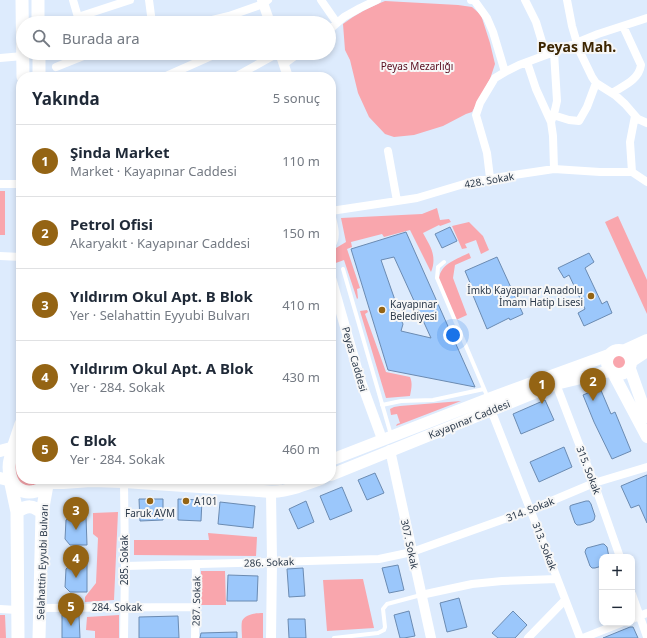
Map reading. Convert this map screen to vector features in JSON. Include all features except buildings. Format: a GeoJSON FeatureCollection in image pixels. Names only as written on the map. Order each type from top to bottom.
{"type":"FeatureCollection","features":[{"type":"Feature","properties":{"kind":"main road"},"geometry":{"type":"LineString","coordinates":[[22,0],[22,16]]}},
{"type":"Feature","properties":{"kind":"main road"},"geometry":{"type":"LineString","coordinates":[[38,16],[39,0]]}},
{"type":"Feature","properties":{"kind":"main road"},"geometry":{"type":"LineString","coordinates":[[23,60],[23,72]]}},
{"type":"Feature","properties":{"kind":"main road"},"geometry":{"type":"LineString","coordinates":[[39,60],[39,72]]}},
{"type":"Feature","properties":{"kind":"main road"},"geometry":{"type":"LineString","coordinates":[[623,351],[647,340]]}},
{"type":"Feature","properties":{"kind":"main road"},"geometry":{"type":"LineString","coordinates":[[647,417],[629,354],[619,350],[615,351],[609,355],[607,363],[647,437]]}},
{"type":"Feature","properties":{"kind":"main road"},"geometry":{"type":"LineString","coordinates":[[612,372],[621,375],[628,372],[631,365],[647,351]]}},
{"type":"Feature","properties":{"kind":"main road","name":"Kayapınar Caddesi"},"geometry":{"type":"LineString","coordinates":[[336,458],[488,399],[609,355]]}},
{"type":"Feature","properties":{"kind":"main road","name":"Kayapınar Caddesi"},"geometry":{"type":"LineString","coordinates":[[336,473],[390,450],[488,399],[612,372]]}},
{"type":"Feature","properties":{"kind":"main road"},"geometry":{"type":"LineString","coordinates":[[16,437],[12,447],[6,455],[4,463],[6,481],[17,512],[18,638]]}},
{"type":"Feature","properties":{"kind":"main road"},"geometry":{"type":"LineString","coordinates":[[6,481],[25,492],[40,490],[48,484]]}},
{"type":"Feature","properties":{"kind":"main road","name":"Selahattin Eyyubi Bulvarı"},"geometry":{"type":"LineString","coordinates":[[39,638],[42,513],[49,484]]}},
{"type":"Feature","properties":{"kind":"main road"},"geometry":{"type":"LineString","coordinates":[[153,484],[271,492],[308,484]]}},
{"type":"Feature","properties":{"kind":"main road"},"geometry":{"type":"LineString","coordinates":[[17,512],[29,506],[42,513]]}},
{"type":"Feature","properties":{"kind":"street"},"geometry":{"type":"LineString","coordinates":[[73,0],[78,16]]}},
{"type":"Feature","properties":{"kind":"street"},"geometry":{"type":"LineString","coordinates":[[89,16],[130,0]]}},
{"type":"Feature","properties":{"kind":"street"},"geometry":{"type":"LineString","coordinates":[[149,0],[151,16]]}},
{"type":"Feature","properties":{"kind":"street"},"geometry":{"type":"LineString","coordinates":[[321,0],[332,16]]}},
{"type":"Feature","properties":{"kind":"street"},"geometry":{"type":"LineString","coordinates":[[337,23],[344,17],[376,0]]}},
{"type":"Feature","properties":{"kind":"street"},"geometry":{"type":"LineString","coordinates":[[471,0],[474,0],[487,18],[493,32],[505,72]]}},
{"type":"Feature","properties":{"kind":"street"},"geometry":{"type":"LineString","coordinates":[[525,0],[550,54],[557,101],[552,119],[554,169]]}},
{"type":"Feature","properties":{"kind":"street"},"geometry":{"type":"LineString","coordinates":[[567,0],[576,43],[592,77],[596,83],[612,93],[625,104],[638,119],[647,123]]}},
{"type":"Feature","properties":{"kind":"street"},"geometry":{"type":"LineString","coordinates":[[229,16],[265,1],[268,16]]}},
{"type":"Feature","properties":{"kind":"street"},"geometry":{"type":"LineString","coordinates":[[490,178],[487,153],[476,115],[480,104],[495,78],[527,62],[647,18]]}},
{"type":"Feature","properties":{"kind":"street"},"geometry":{"type":"LineString","coordinates":[[612,93],[637,76],[641,65],[623,26]]}},
{"type":"Feature","properties":{"kind":"street"},"geometry":{"type":"LineString","coordinates":[[0,58],[16,57]]}},
{"type":"Feature","properties":{"kind":"street"},"geometry":{"type":"LineString","coordinates":[[56,67],[73,60]]}},
{"type":"Feature","properties":{"kind":"street"},"geometry":{"type":"LineString","coordinates":[[175,72],[202,60]]}},
{"type":"Feature","properties":{"kind":"street"},"geometry":{"type":"LineString","coordinates":[[244,72],[266,60]]}},
{"type":"Feature","properties":{"kind":"street"},"geometry":{"type":"LineString","coordinates":[[282,60],[286,72]]}},
{"type":"Feature","properties":{"kind":"street"},"geometry":{"type":"LineString","coordinates":[[284,64],[289,60]]}},
{"type":"Feature","properties":{"kind":"street"},"geometry":{"type":"LineString","coordinates":[[527,62],[536,90],[552,119]]}},
{"type":"Feature","properties":{"kind":"street"},"geometry":{"type":"LineString","coordinates":[[552,119],[579,121],[587,107],[596,83]]}},
{"type":"Feature","properties":{"kind":"street"},"geometry":{"type":"LineString","coordinates":[[635,116],[630,142],[632,172],[647,182]]}},
{"type":"Feature","properties":{"kind":"street"},"geometry":{"type":"LineString","coordinates":[[388,151],[397,201]]}},
{"type":"Feature","properties":{"kind":"street","name":"428. Sokak"},"geometry":{"type":"LineString","coordinates":[[336,210],[418,198],[474,181],[554,169],[600,172],[632,172]]}},
{"type":"Feature","properties":{"kind":"street"},"geometry":{"type":"LineString","coordinates":[[0,184],[16,184]]}},
{"type":"Feature","properties":{"kind":"street"},"geometry":{"type":"LineString","coordinates":[[0,256],[16,257]]}},
{"type":"Feature","properties":{"kind":"street","name":"Peyas Caddesi"},"geometry":{"type":"LineString","coordinates":[[336,295],[360,379],[386,438]]}},
{"type":"Feature","properties":{"kind":"street","name":"315. Sokak"},"geometry":{"type":"LineString","coordinates":[[556,384],[594,483],[619,554]]}},
{"type":"Feature","properties":{"kind":"street","name":"313. Sokak"},"geometry":{"type":"LineString","coordinates":[[488,399],[580,638]]}},
{"type":"Feature","properties":{"kind":"street","name":"307. Sokak"},"geometry":{"type":"LineString","coordinates":[[390,450],[431,638]]}},
{"type":"Feature","properties":{"kind":"street","name":"314. Sokak"},"geometry":{"type":"LineString","coordinates":[[412,552],[530,510],[594,483],[647,467]]}},
{"type":"Feature","properties":{"kind":"street","name":"285. Sokak"},"geometry":{"type":"LineString","coordinates":[[124,484],[124,638]]}},
{"type":"Feature","properties":{"kind":"street"},"geometry":{"type":"LineString","coordinates":[[271,492],[271,638]]}},
{"type":"Feature","properties":{"kind":"street","name":"286. Sokak"},"geometry":{"type":"LineString","coordinates":[[125,566],[379,559],[412,552]]}},
{"type":"Feature","properties":{"kind":"street","name":"287. Sokak"},"geometry":{"type":"LineString","coordinates":[[195,638],[196,564]]}},
{"type":"Feature","properties":{"kind":"street"},"geometry":{"type":"LineString","coordinates":[[421,595],[472,584],[502,581],[557,579]]}},
{"type":"Feature","properties":{"kind":"street"},"geometry":{"type":"LineString","coordinates":[[528,638],[565,600]]}},
{"type":"Feature","properties":{"kind":"street"},"geometry":{"type":"LineString","coordinates":[[635,603],[647,638]]}},
{"type":"Feature","properties":{"kind":"street","name":"284. Sokak"},"geometry":{"type":"LineString","coordinates":[[39,608],[196,607]]}},
{"type":"Feature","properties":{"kind":"street"},"geometry":{"type":"LineString","coordinates":[[0,609],[17,610]]}},
{"type":"Feature","properties":{"kind":"street"},"geometry":{"type":"LineString","coordinates":[[583,638],[613,626]]}},
{"type":"Feature","properties":{"kind":"lane"},"geometry":{"type":"LineString","coordinates":[[382,405],[401,401],[488,399],[437,278],[438,267],[444,262]]}},
{"type":"Feature","properties":{"kind":"lane"},"geometry":{"type":"LineString","coordinates":[[343,268],[382,405],[386,438]]}},
{"type":"Feature","properties":{"kind":"lane"},"geometry":{"type":"LineString","coordinates":[[334,638],[378,633],[384,630],[385,627],[383,609],[387,604],[421,595]]}},
{"type":"Feature","properties":{"kind":"green space","name":"Peyas Mezarlığı"},"geometry":{"type":"Polygon","coordinates":[[[385,1],[472,7],[481,15],[495,64],[490,79],[472,112],[443,126],[414,135],[394,137],[385,134],[369,117],[358,93],[350,60],[345,50],[343,24],[363,11],[385,1]]]}},
{"type":"Feature","properties":{"kind":"green space"},"geometry":{"type":"Polygon","coordinates":[[[0,191],[5,191],[5,235],[0,235],[0,191]]]}},
{"type":"Feature","properties":{"kind":"green space"},"geometry":{"type":"Polygon","coordinates":[[[437,208],[440,220],[449,219],[451,222],[440,226],[439,225],[423,233],[431,247],[433,254],[433,265],[431,272],[410,230],[384,237],[382,234],[351,242],[352,247],[347,249],[360,288],[357,289],[357,299],[344,260],[336,263],[336,248],[346,242],[341,218],[422,214],[437,208]]]}},
{"type":"Feature","properties":{"kind":"green space"},"geometry":{"type":"Polygon","coordinates":[[[618,216],[647,280],[647,314],[605,222],[618,216]]]}},
{"type":"Feature","properties":{"kind":"green space"},"geometry":{"type":"Polygon","coordinates":[[[469,222],[483,236],[489,250],[481,254],[476,240],[465,244],[467,248],[462,249],[452,226],[469,222]]]}},
{"type":"Feature","properties":{"kind":"green space"},"geometry":{"type":"Polygon","coordinates":[[[469,253],[471,258],[455,265],[453,278],[467,315],[456,320],[439,279],[442,269],[454,260],[469,253]]]}},
{"type":"Feature","properties":{"kind":"green space"},"geometry":{"type":"Polygon","coordinates":[[[367,310],[368,312],[365,314],[386,372],[410,377],[412,385],[410,396],[386,398],[360,311],[367,310]]]}},
{"type":"Feature","properties":{"kind":"green space"},"geometry":{"type":"Polygon","coordinates":[[[619,354],[626,359],[627,362],[622,369],[619,370],[612,365],[611,362],[616,355],[619,354]]]}},
{"type":"Feature","properties":{"kind":"green space"},"geometry":{"type":"Polygon","coordinates":[[[461,401],[396,426],[400,423],[397,414],[391,415],[390,409],[400,406],[461,401]]]}},
{"type":"Feature","properties":{"kind":"green space"},"geometry":{"type":"Polygon","coordinates":[[[16,454],[16,477],[9,462],[16,454]]]}},
{"type":"Feature","properties":{"kind":"green space"},"geometry":{"type":"Polygon","coordinates":[[[19,484],[42,484],[40,486],[20,486],[19,484]]]}},
{"type":"Feature","properties":{"kind":"green space"},"geometry":{"type":"Polygon","coordinates":[[[118,512],[114,600],[85,602],[85,597],[96,583],[98,538],[93,534],[93,513],[118,512]]]}},
{"type":"Feature","properties":{"kind":"green space"},"geometry":{"type":"Polygon","coordinates":[[[208,533],[257,537],[256,556],[134,555],[134,540],[209,540],[208,533]]]}},
{"type":"Feature","properties":{"kind":"green space"},"geometry":{"type":"Polygon","coordinates":[[[201,571],[225,571],[226,605],[201,605],[201,571]]]}},
{"type":"Feature","properties":{"kind":"green space"},"geometry":{"type":"Polygon","coordinates":[[[363,579],[374,628],[327,631],[323,580],[363,579]]]}},
{"type":"Feature","properties":{"kind":"green space"},"geometry":{"type":"Polygon","coordinates":[[[263,613],[263,638],[242,638],[243,619],[251,614],[263,613]]]}},
{"type":"Feature","properties":{"kind":"green space"},"geometry":{"type":"Polygon","coordinates":[[[0,615],[5,615],[6,638],[0,638],[0,615]]]}},
{"type":"Feature","properties":{"kind":"green space"},"geometry":{"type":"Polygon","coordinates":[[[119,615],[119,638],[95,638],[95,631],[86,630],[87,617],[119,615]]]}},
{"type":"Feature","properties":{"kind":"place","name":"İmkb Kayapınar Anadolu İmam Hatip Lisesi"},"geometry":{"type":"Point","coordinates":[591,296]}},
{"type":"Feature","properties":{"kind":"place","name":"Kayapınar Belediyesi"},"geometry":{"type":"Point","coordinates":[382,310]}},
{"type":"Feature","properties":{"kind":"place","name":"Petrol Ofisi"},"geometry":{"type":"Point","coordinates":[593,401]}},
{"type":"Feature","properties":{"kind":"place","name":"Şinda Market"},"geometry":{"type":"Point","coordinates":[542,404]}},
{"type":"Feature","properties":{"kind":"place","name":"Faruk AVM"},"geometry":{"type":"Point","coordinates":[150,501]}},
{"type":"Feature","properties":{"kind":"place","name":"A101"},"geometry":{"type":"Point","coordinates":[186,501]}},
{"type":"Feature","properties":{"kind":"place","name":"Yıldırım Okul Apt. B Blok"},"geometry":{"type":"Point","coordinates":[76,530]}},
{"type":"Feature","properties":{"kind":"place","name":"Yıldırım Okul Apt. A Blok"},"geometry":{"type":"Point","coordinates":[76,578]}},
{"type":"Feature","properties":{"kind":"place","name":"C Blok"},"geometry":{"type":"Point","coordinates":[71,626]}},
{"type":"Feature","properties":{"kind":"district","name":"Peyas Mah."},"geometry":{"type":"Point","coordinates":[577,47]}}]}
